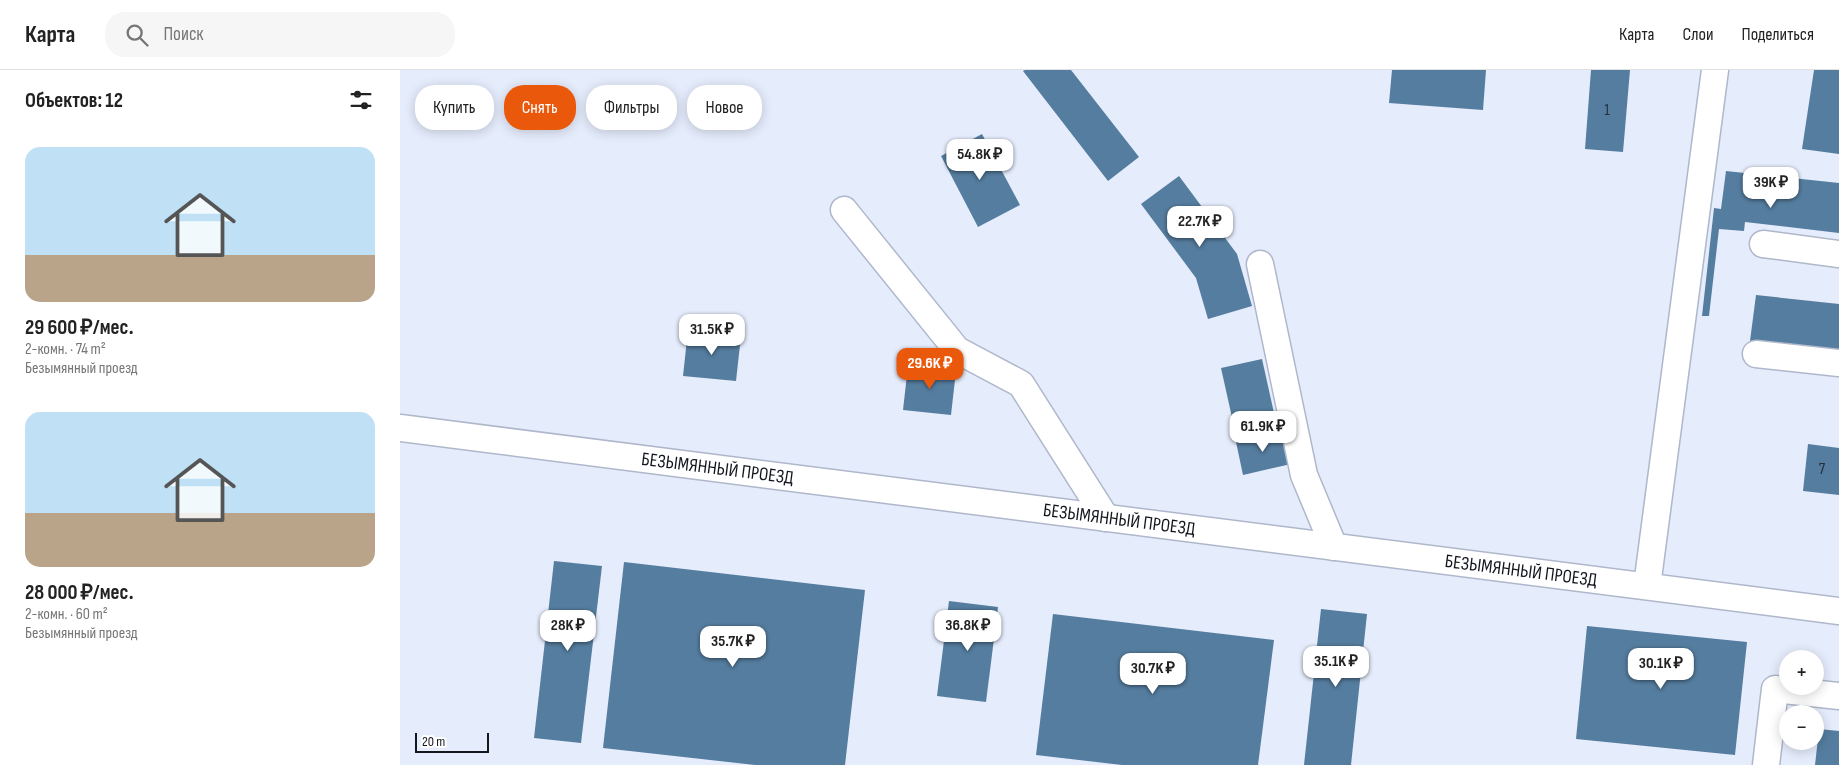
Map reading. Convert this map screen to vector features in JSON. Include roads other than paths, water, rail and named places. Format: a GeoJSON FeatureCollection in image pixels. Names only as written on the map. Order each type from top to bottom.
{"type":"FeatureCollection","features":[{"type":"Feature","properties":{"kind":"street"},"geometry":{"type":"LineString","coordinates":[[1647,586],[1715,70]]}},
{"type":"Feature","properties":{"kind":"street"},"geometry":{"type":"LineString","coordinates":[[844,210],[957,350],[1020,384],[1106,518]]}},
{"type":"Feature","properties":{"kind":"street"},"geometry":{"type":"LineString","coordinates":[[1763,244],[1839,254]]}},
{"type":"Feature","properties":{"kind":"street"},"geometry":{"type":"LineString","coordinates":[[1260,264],[1304,475],[1334,546]]}},
{"type":"Feature","properties":{"kind":"street"},"geometry":{"type":"LineString","coordinates":[[1756,354],[1839,363]]}},
{"type":"Feature","properties":{"kind":"street","name":"БЕЗЫМЯННЫЙ ПРОЕЗД"},"geometry":{"type":"LineString","coordinates":[[400,428],[1839,611]]}},
{"type":"Feature","properties":{"kind":"street"},"geometry":{"type":"LineString","coordinates":[[1766,765],[1775,689],[1839,696]]}}]}
